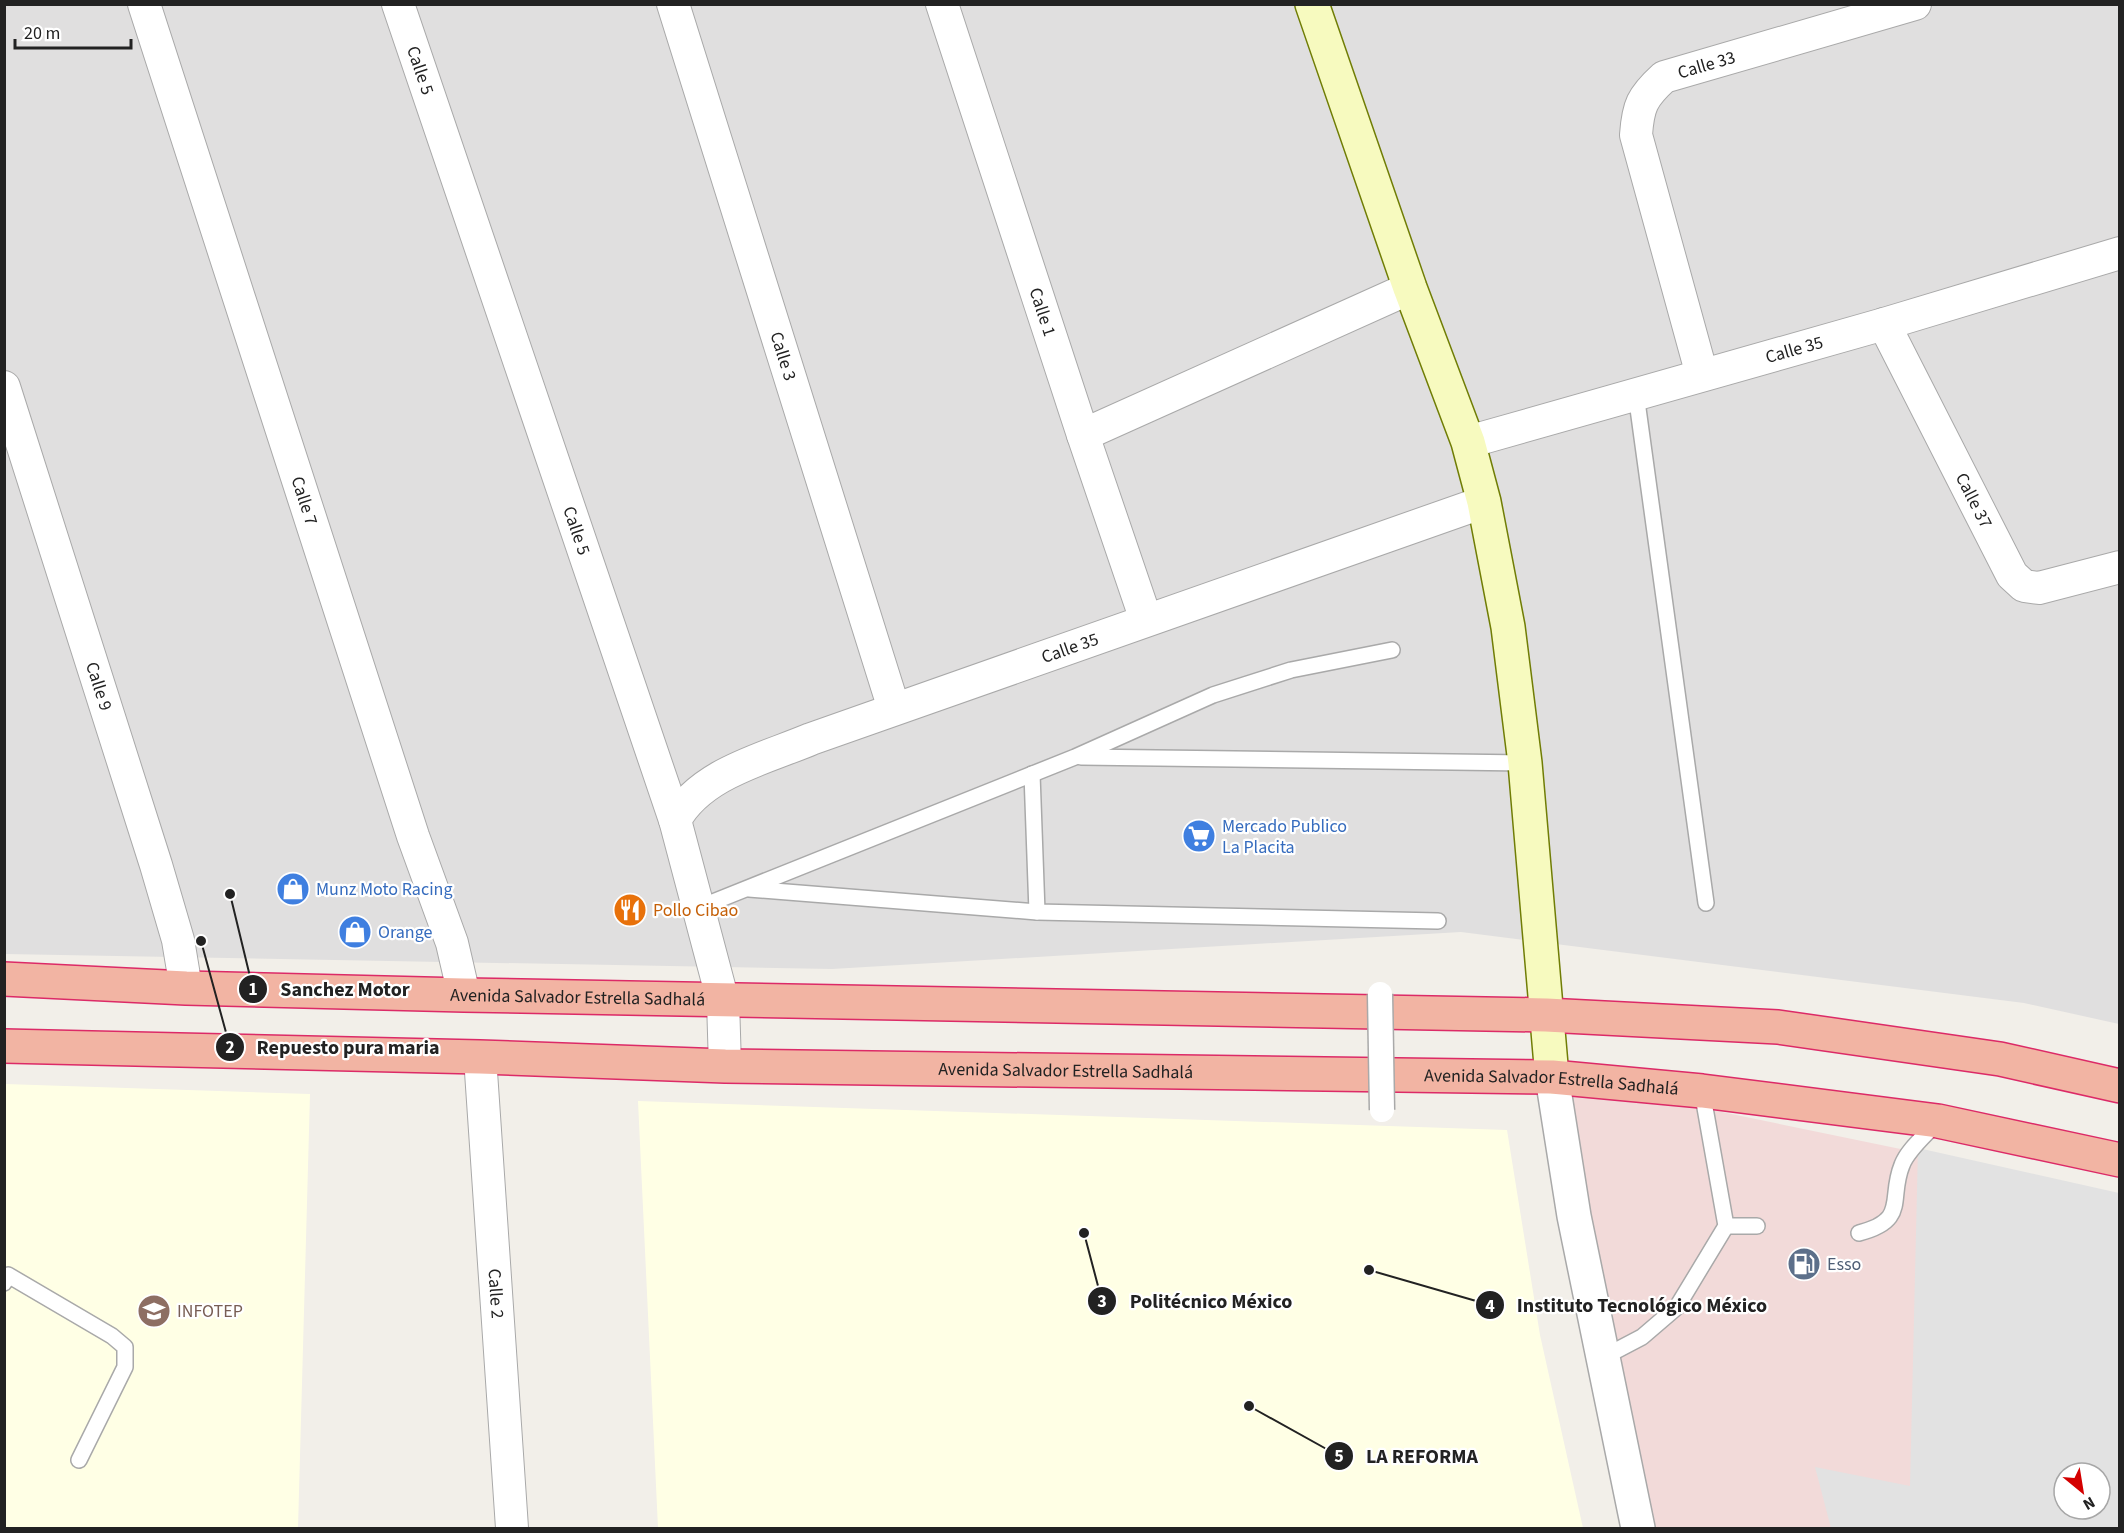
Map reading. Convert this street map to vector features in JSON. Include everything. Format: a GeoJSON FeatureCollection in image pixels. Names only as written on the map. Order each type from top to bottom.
{"type":"FeatureCollection","features":[{"type":"Feature","properties":{"kind":"highway","name":"Avenida Salvador Estrella Sadhalá"},"geometry":{"type":"LineString","coordinates":[[4,979],[186,988],[464,995],[1546,1015],[1778,1027],[2000,1059],[2120,1086]]}},
{"type":"Feature","properties":{"kind":"highway","name":"Avenida Salvador Estrella Sadhalá"},"geometry":{"type":"LineString","coordinates":[[4,1046],[480,1057],[725,1066],[1552,1077],[1702,1091],[1938,1121],[2120,1160]]}},
{"type":"Feature","properties":{"kind":"main road"},"geometry":{"type":"LineString","coordinates":[[1311,4],[1410,288],[1468,442],[1484,502],[1508,627],[1525,763],[1552,1077]]}},
{"type":"Feature","properties":{"kind":"street","name":"Calle 7"},"geometry":{"type":"LineString","coordinates":[[144,4],[413,836],[452,943],[464,995]]}},
{"type":"Feature","properties":{"kind":"street","name":"Calle 5"},"geometry":{"type":"LineString","coordinates":[[398,4],[675,820],[723,1001],[725,1066]]}},
{"type":"Feature","properties":{"kind":"street","name":"Calle 3"},"geometry":{"type":"LineString","coordinates":[[673,4],[894,709]]}},
{"type":"Feature","properties":{"kind":"street","name":"Calle 1"},"geometry":{"type":"LineString","coordinates":[[942,4],[1146,620]]}},
{"type":"Feature","properties":{"kind":"street","name":"Calle 33"},"geometry":{"type":"LineString","coordinates":[[1702,375],[1636,135],[1637,112],[1647,93],[1664,77],[1915,4]]}},
{"type":"Feature","properties":{"kind":"street","name":"Calle 35"},"geometry":{"type":"LineString","coordinates":[[1468,442],[1884,324],[2120,254]]}},
{"type":"Feature","properties":{"kind":"street"},"geometry":{"type":"LineString","coordinates":[[1083,435],[1410,288]]}},
{"type":"Feature","properties":{"kind":"street","name":"Calle 37"},"geometry":{"type":"LineString","coordinates":[[1884,324],[2012,575],[2024,586],[2039,588],[2120,567]]}},
{"type":"Feature","properties":{"kind":"street","name":"Calle 9"},"geometry":{"type":"LineString","coordinates":[[4,387],[156,865],[178,940],[186,988]]}},
{"type":"Feature","properties":{"kind":"street","name":"Calle 35"},"geometry":{"type":"LineString","coordinates":[[675,820],[687,800],[722,776],[811,739],[1484,502]]}},
{"type":"Feature","properties":{"kind":"street"},"geometry":{"type":"LineString","coordinates":[[1380,994],[1382,1110]]}},
{"type":"Feature","properties":{"kind":"street","name":"Calle 2"},"geometry":{"type":"LineString","coordinates":[[480,1057],[512,1528]]}},
{"type":"Feature","properties":{"kind":"street"},"geometry":{"type":"LineString","coordinates":[[1552,1077],[1574,1216],[1638,1528]]}},
{"type":"Feature","properties":{"kind":"lane"},"geometry":{"type":"LineString","coordinates":[[1636,394],[1706,903]]}},
{"type":"Feature","properties":{"kind":"lane"},"geometry":{"type":"LineString","coordinates":[[699,908],[1074,757],[1213,695],[1291,670],[1392,650]]}},
{"type":"Feature","properties":{"kind":"lane"},"geometry":{"type":"LineString","coordinates":[[1074,757],[1525,763]]}},
{"type":"Feature","properties":{"kind":"lane"},"geometry":{"type":"LineString","coordinates":[[1032,774],[1037,912]]}},
{"type":"Feature","properties":{"kind":"lane"},"geometry":{"type":"LineString","coordinates":[[745,889],[1037,912],[1438,921]]}},
{"type":"Feature","properties":{"kind":"lane"},"geometry":{"type":"LineString","coordinates":[[1602,1358],[1642,1337],[1677,1307],[1726,1226],[1702,1091]]}},
{"type":"Feature","properties":{"kind":"lane"},"geometry":{"type":"LineString","coordinates":[[1859,1233],[1873,1230],[1884,1223],[1896,1209],[1902,1162],[1938,1121]]}},
{"type":"Feature","properties":{"kind":"lane"},"geometry":{"type":"LineString","coordinates":[[1726,1226],[1757,1226]]}},
{"type":"Feature","properties":{"kind":"lane"},"geometry":{"type":"LineString","coordinates":[[6,1277],[112,1336],[125,1347],[125,1367],[79,1460]]}},
{"type":"Feature","properties":{"kind":"shaded area"},"geometry":{"type":"Polygon","coordinates":[[[5,5],[2119,5],[2119,1024],[2024,1003],[1461,932],[832,969],[5,954],[5,5]]]}},
{"type":"Feature","properties":{"kind":"shaded area"},"geometry":{"type":"Polygon","coordinates":[[[1552,1077],[2119,1194],[2119,1528],[1643,1528],[1552,1077]]]}},
{"type":"Feature","properties":{"kind":"shaded area","name":"INFOTEP"},"geometry":{"type":"Polygon","coordinates":[[[5,1084],[310,1094],[298,1528],[5,1528],[5,1084]]]}},
{"type":"Feature","properties":{"kind":"shaded area"},"geometry":{"type":"Polygon","coordinates":[[[638,1101],[1507,1130],[1540,1335],[1583,1528],[658,1528],[638,1101]]]}},
{"type":"Feature","properties":{"kind":"shaded area"},"geometry":{"type":"Polygon","coordinates":[[[1918,1148],[2119,1193],[2119,1528],[1831,1528],[1815,1467],[1910,1486],[1918,1148]]]}},
{"type":"Feature","properties":{"kind":"place","name":"Mercado Publico La Placita"},"geometry":{"type":"Point","coordinates":[1199,836]}},
{"type":"Feature","properties":{"kind":"place","name":"Munz Moto Racing"},"geometry":{"type":"Point","coordinates":[293,889]}},
{"type":"Feature","properties":{"kind":"place","name":"Sanchez Motor"},"geometry":{"type":"Point","coordinates":[230,894]}},
{"type":"Feature","properties":{"kind":"place","name":"Pollo Cibao"},"geometry":{"type":"Point","coordinates":[630,910]}},
{"type":"Feature","properties":{"kind":"place","name":"Orange"},"geometry":{"type":"Point","coordinates":[355,932]}},
{"type":"Feature","properties":{"kind":"place","name":"Repuesto pura maria"},"geometry":{"type":"Point","coordinates":[201,941]}},
{"type":"Feature","properties":{"kind":"place","name":"Politécnico México"},"geometry":{"type":"Point","coordinates":[1084,1233]}},
{"type":"Feature","properties":{"kind":"place","name":"Esso"},"geometry":{"type":"Point","coordinates":[1804,1264]}},
{"type":"Feature","properties":{"kind":"place","name":"Instituto Tecnológico México"},"geometry":{"type":"Point","coordinates":[1369,1270]}},
{"type":"Feature","properties":{"kind":"place","name":"INFOTEP"},"geometry":{"type":"Point","coordinates":[154,1311]}},
{"type":"Feature","properties":{"kind":"place","name":"LA REFORMA"},"geometry":{"type":"Point","coordinates":[1249,1406]}}]}
